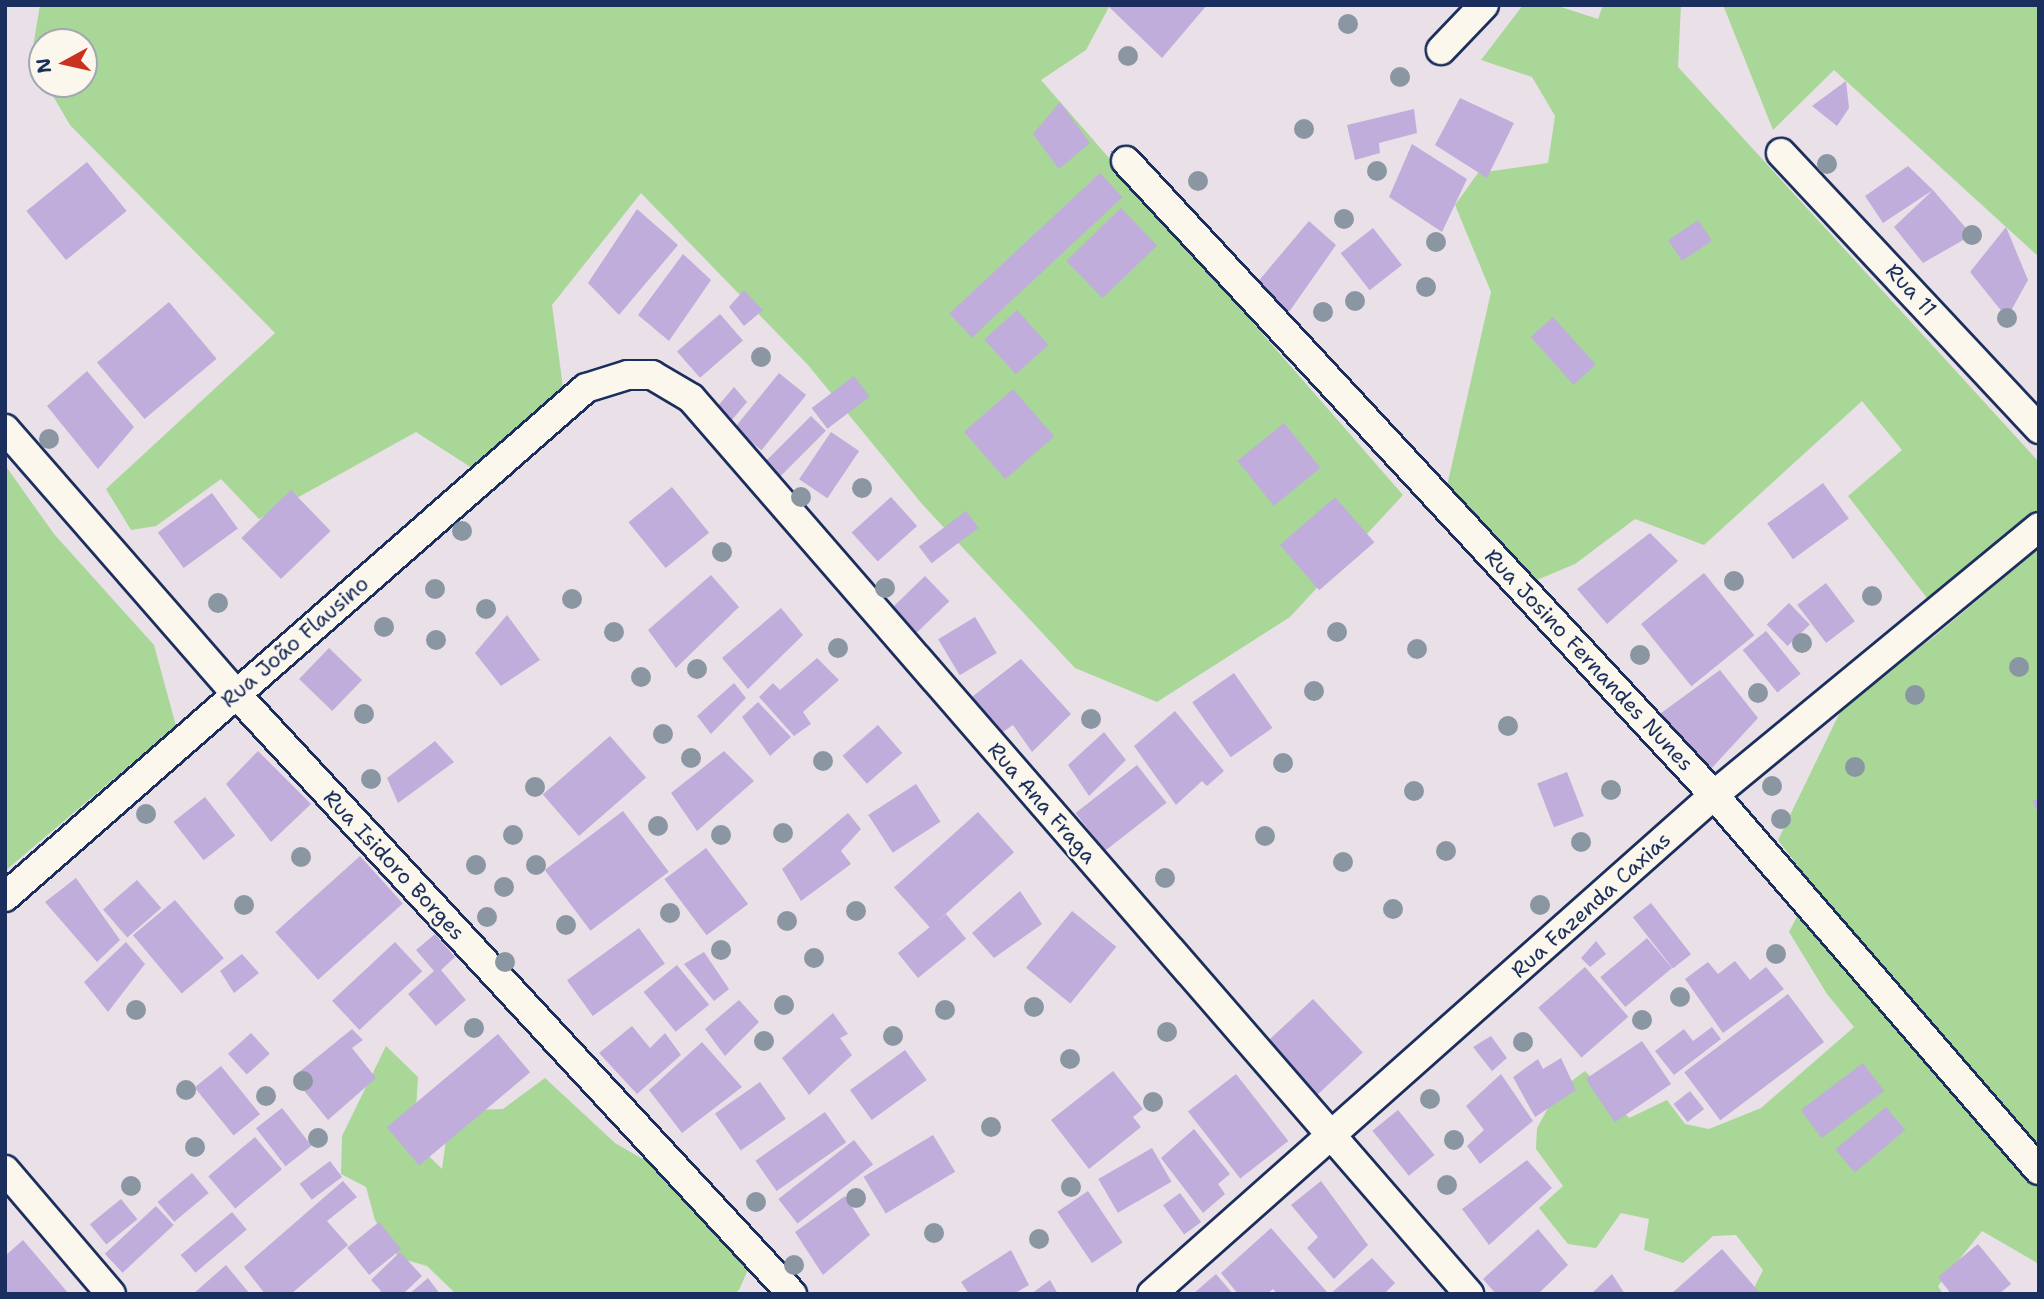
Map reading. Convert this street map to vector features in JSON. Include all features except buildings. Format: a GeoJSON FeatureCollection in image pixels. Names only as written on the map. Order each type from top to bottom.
{"type":"FeatureCollection","features":[{"type":"Feature","properties":{"kind":"street"},"geometry":{"type":"LineString","coordinates":[[1441,50],[1485,5]]}},
{"type":"Feature","properties":{"kind":"street","name":"Rua 11"},"geometry":{"type":"LineString","coordinates":[[1781,153],[2039,429]]}},
{"type":"Feature","properties":{"kind":"street","name":"Rua Josino Fernandes Nunes"},"geometry":{"type":"LineString","coordinates":[[1126,161],[1714,795],[2039,1170]]}},
{"type":"Feature","properties":{"kind":"street","name":"Rua Ana Fraga"},"geometry":{"type":"LineString","coordinates":[[586,388],[628,374],[652,375],[691,398],[1469,1294]]}},
{"type":"Feature","properties":{"kind":"street","name":"Rua João Flausino"},"geometry":{"type":"LineString","coordinates":[[5,897],[586,388]]}},
{"type":"Feature","properties":{"kind":"street","name":"Rua Isidoro Borges"},"geometry":{"type":"LineString","coordinates":[[5,429],[236,694],[792,1294]]}},
{"type":"Feature","properties":{"kind":"street","name":"Rua Fazenda Caxias"},"geometry":{"type":"LineString","coordinates":[[1152,1294],[1332,1138],[1714,795],[2039,527]]}},
{"type":"Feature","properties":{"kind":"street"},"geometry":{"type":"LineString","coordinates":[[5,1170],[111,1294]]}},
{"type":"Feature","properties":{"kind":"green space"},"geometry":{"type":"Polygon","coordinates":[[[40,5],[1110,5],[1086,50],[1041,80],[1403,495],[1290,617],[1157,702],[1075,668],[922,504],[808,365],[641,193],[552,305],[564,395],[472,468],[416,432],[259,519],[221,479],[156,526],[131,530],[106,489],[275,333],[70,125],[54,98],[98,98],[98,28],[36,28],[40,5]]]}},
{"type":"Feature","properties":{"kind":"green space"},"geometry":{"type":"Polygon","coordinates":[[[1523,5],[1555,5],[1598,19],[1603,5],[1681,5],[1678,67],[2039,462],[2039,512],[1927,598],[1848,496],[1902,450],[1862,401],[1704,545],[1635,519],[1575,564],[1532,582],[1447,486],[1491,292],[1455,205],[1478,173],[1548,163],[1555,116],[1532,77],[1481,60],[1523,5]]]}},
{"type":"Feature","properties":{"kind":"green space"},"geometry":{"type":"Polygon","coordinates":[[[1723,5],[2039,5],[2039,257],[1834,70],[1773,130],[1723,5]]]}},
{"type":"Feature","properties":{"kind":"green space"},"geometry":{"type":"Polygon","coordinates":[[[5,465],[54,534],[154,645],[176,726],[5,871],[5,465]]]}},
{"type":"Feature","properties":{"kind":"green space"},"geometry":{"type":"Polygon","coordinates":[[[2039,548],[2039,1264],[1982,1231],[1938,1286],[1943,1294],[1751,1294],[1763,1270],[1736,1235],[1713,1236],[1683,1263],[1644,1250],[1649,1219],[1621,1213],[1596,1248],[1568,1244],[1539,1208],[1563,1186],[1536,1149],[1537,1128],[1557,1092],[1585,1071],[1629,1118],[1667,1100],[1685,1124],[1709,1129],[1761,1108],[1854,1027],[1827,994],[1789,932],[1813,886],[1778,840],[1843,706],[1935,636],[2039,548]]]}},
{"type":"Feature","properties":{"kind":"green space"},"geometry":{"type":"Polygon","coordinates":[[[386,1046],[418,1077],[414,1141],[442,1169],[450,1111],[503,1109],[545,1078],[615,1143],[660,1169],[750,1265],[739,1290],[734,1294],[456,1294],[427,1266],[399,1258],[375,1220],[366,1187],[341,1174],[342,1136],[386,1046]]]}}]}
